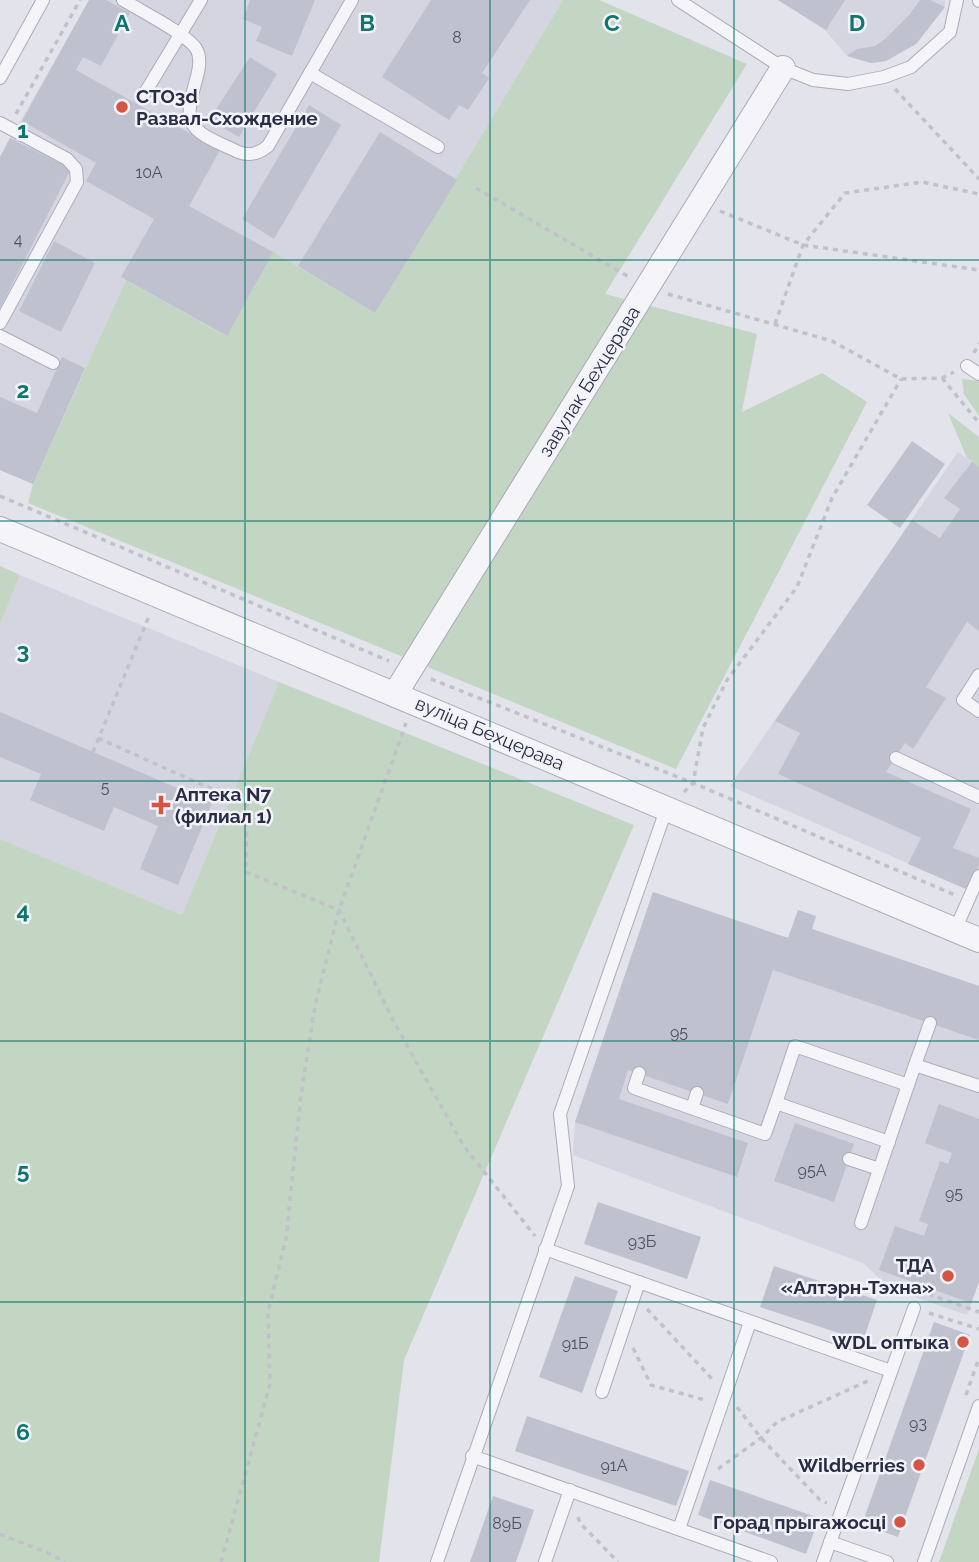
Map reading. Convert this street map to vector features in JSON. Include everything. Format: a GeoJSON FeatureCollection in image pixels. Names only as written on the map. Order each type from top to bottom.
{"type":"FeatureCollection","features":[{"type":"Feature","properties":{"kind":"street","name":"завулак Бехцерава"},"geometry":{"type":"LineString","coordinates":[[395,694],[783,68]]}},
{"type":"Feature","properties":{"kind":"street","name":"вуліца Бехцерава"},"geometry":{"type":"LineString","coordinates":[[0,529],[979,940]]}},
{"type":"Feature","properties":{"kind":"lane"},"geometry":{"type":"LineString","coordinates":[[0,78],[43,0]]}},
{"type":"Feature","properties":{"kind":"lane"},"geometry":{"type":"LineString","coordinates":[[123,0],[197,49],[199,61],[189,111],[193,125],[200,133],[243,155],[259,153],[268,146],[352,0]]}},
{"type":"Feature","properties":{"kind":"lane"},"geometry":{"type":"LineString","coordinates":[[143,96],[201,0]]}},
{"type":"Feature","properties":{"kind":"lane"},"geometry":{"type":"LineString","coordinates":[[678,0],[783,68],[813,80],[848,84],[884,77],[911,67],[950,32],[957,0]]}},
{"type":"Feature","properties":{"kind":"lane"},"geometry":{"type":"LineString","coordinates":[[310,73],[438,146]]}},
{"type":"Feature","properties":{"kind":"lane"},"geometry":{"type":"LineString","coordinates":[[0,323],[77,182],[76,169],[67,159],[5,125]]}},
{"type":"Feature","properties":{"kind":"lane"},"geometry":{"type":"LineString","coordinates":[[0,336],[53,363]]}},
{"type":"Feature","properties":{"kind":"lane"},"geometry":{"type":"LineString","coordinates":[[967,366],[979,374]]}},
{"type":"Feature","properties":{"kind":"lane"},"geometry":{"type":"LineString","coordinates":[[979,675],[963,700],[979,711]]}},
{"type":"Feature","properties":{"kind":"lane"},"geometry":{"type":"LineString","coordinates":[[896,758],[979,797]]}},
{"type":"Feature","properties":{"kind":"lane"},"geometry":{"type":"LineString","coordinates":[[437,1562],[568,1186],[560,1114],[667,807]]}},
{"type":"Feature","properties":{"kind":"lane"},"geometry":{"type":"LineString","coordinates":[[955,930],[979,876]]}},
{"type":"Feature","properties":{"kind":"lane"},"geometry":{"type":"LineString","coordinates":[[861,1223],[930,1023]]}},
{"type":"Feature","properties":{"kind":"lane"},"geometry":{"type":"LineString","coordinates":[[639,1073],[634,1088],[765,1134],[794,1046],[908,1085]]}},
{"type":"Feature","properties":{"kind":"lane"},"geometry":{"type":"LineString","coordinates":[[915,1065],[979,1086]]}},
{"type":"Feature","properties":{"kind":"lane"},"geometry":{"type":"LineString","coordinates":[[692,1108],[697,1093]]}},
{"type":"Feature","properties":{"kind":"lane"},"geometry":{"type":"LineString","coordinates":[[776,1102],[889,1142]]}},
{"type":"Feature","properties":{"kind":"lane"},"geometry":{"type":"LineString","coordinates":[[849,1159],[879,1169]]}},
{"type":"Feature","properties":{"kind":"lane"},"geometry":{"type":"LineString","coordinates":[[545,1249],[891,1371]]}},
{"type":"Feature","properties":{"kind":"lane"},"geometry":{"type":"LineString","coordinates":[[602,1392],[639,1282]]}},
{"type":"Feature","properties":{"kind":"lane"},"geometry":{"type":"LineString","coordinates":[[823,1562],[914,1308]]}},
{"type":"Feature","properties":{"kind":"lane"},"geometry":{"type":"LineString","coordinates":[[679,1529],[750,1322]]}},
{"type":"Feature","properties":{"kind":"lane"},"geometry":{"type":"LineString","coordinates":[[924,1562],[979,1406]]}},
{"type":"Feature","properties":{"kind":"lane"},"geometry":{"type":"LineString","coordinates":[[472,1456],[771,1562]]}},
{"type":"Feature","properties":{"kind":"lane"},"geometry":{"type":"LineString","coordinates":[[545,1562],[570,1490]]}},
{"type":"Feature","properties":{"kind":"lane"},"geometry":{"type":"LineString","coordinates":[[830,1542],[887,1562]]}},
{"type":"Feature","properties":{"kind":"path"},"geometry":{"type":"LineString","coordinates":[[5,125],[80,0]]}},
{"type":"Feature","properties":{"kind":"path"},"geometry":{"type":"LineString","coordinates":[[884,77],[979,179]]}},
{"type":"Feature","properties":{"kind":"path"},"geometry":{"type":"LineString","coordinates":[[775,324],[803,246],[845,193],[922,181],[979,194]]}},
{"type":"Feature","properties":{"kind":"path"},"geometry":{"type":"LineString","coordinates":[[476,188],[647,288],[832,341],[901,379],[942,378],[967,366],[979,343]]}},
{"type":"Feature","properties":{"kind":"path"},"geometry":{"type":"LineString","coordinates":[[699,202],[803,246],[979,270]]}},
{"type":"Feature","properties":{"kind":"path"},"geometry":{"type":"LineString","coordinates":[[942,378],[979,423]]}},
{"type":"Feature","properties":{"kind":"path"},"geometry":{"type":"LineString","coordinates":[[667,807],[693,783],[703,729],[727,680],[797,587],[832,498],[901,379]]}},
{"type":"Feature","properties":{"kind":"path"},"geometry":{"type":"LineString","coordinates":[[0,496],[409,670],[693,783],[968,901]]}},
{"type":"Feature","properties":{"kind":"path"},"geometry":{"type":"LineString","coordinates":[[93,752],[149,615]]}},
{"type":"Feature","properties":{"kind":"path"},"geometry":{"type":"LineString","coordinates":[[221,1562],[270,1384],[268,1312],[286,1238],[301,1095],[315,1006],[340,910],[406,723]]}},
{"type":"Feature","properties":{"kind":"path"},"geometry":{"type":"LineString","coordinates":[[98,738],[247,805],[246,872],[340,910],[395,1024],[463,1144],[545,1249]]}},
{"type":"Feature","properties":{"kind":"path"},"geometry":{"type":"LineString","coordinates":[[900,1284],[979,1312]]}},
{"type":"Feature","properties":{"kind":"path"},"geometry":{"type":"LineString","coordinates":[[914,1308],[979,1329]]}},
{"type":"Feature","properties":{"kind":"path"},"geometry":{"type":"LineString","coordinates":[[623,1328],[651,1385],[739,1409]]}},
{"type":"Feature","properties":{"kind":"path"},"geometry":{"type":"LineString","coordinates":[[694,1486],[761,1438],[776,1422],[891,1371]]}},
{"type":"Feature","properties":{"kind":"path"},"geometry":{"type":"LineString","coordinates":[[570,1490],[580,1523],[618,1562]]}},
{"type":"Feature","properties":{"kind":"path"},"geometry":{"type":"LineString","coordinates":[[0,1534],[65,1562]]}},
{"type":"Feature","properties":{"kind":"shaded area"},"geometry":{"type":"Polygon","coordinates":[[[89,0],[563,0],[375,313],[227,336],[126,280],[33,484],[0,470],[0,157],[89,0]]]}},
{"type":"Feature","properties":{"kind":"shaded area"},"geometry":{"type":"Polygon","coordinates":[[[778,0],[945,0],[945,7],[916,44],[886,61],[871,63],[847,56],[825,30],[778,0]]]}},
{"type":"Feature","properties":{"kind":"shaded area"},"geometry":{"type":"Polygon","coordinates":[[[958,452],[979,467],[979,894],[730,786],[958,452]]]}},
{"type":"Feature","properties":{"kind":"shaded area"},"geometry":{"type":"Polygon","coordinates":[[[20,575],[279,682],[182,915],[0,839],[0,624],[20,575]]]}},
{"type":"Feature","properties":{"kind":"shaded area"},"geometry":{"type":"Polygon","coordinates":[[[653,892],[788,938],[798,910],[816,916],[812,929],[979,986],[979,1282],[967,1315],[891,1289],[863,1263],[573,1155],[575,1122],[653,892]]]}},
{"type":"Feature","properties":{"kind":"green space"},"geometry":{"type":"Polygon","coordinates":[[[563,0],[599,0],[747,64],[605,294],[757,334],[742,412],[822,373],[867,402],[676,769],[28,503],[33,484],[126,280],[226,336],[273,252],[375,313],[563,0]]]}},
{"type":"Feature","properties":{"kind":"green space"},"geometry":{"type":"Polygon","coordinates":[[[962,379],[979,381],[979,416],[964,394],[962,379]]]}},
{"type":"Feature","properties":{"kind":"green space"},"geometry":{"type":"Polygon","coordinates":[[[948,413],[979,437],[979,467],[967,458],[948,413]]]}},
{"type":"Feature","properties":{"kind":"green space"},"geometry":{"type":"Polygon","coordinates":[[[0,566],[20,575],[0,624],[0,566]]]}},
{"type":"Feature","properties":{"kind":"green space"},"geometry":{"type":"Polygon","coordinates":[[[279,682],[634,825],[404,1360],[379,1562],[0,1562],[0,839],[182,915],[279,682]]]}},
{"type":"Feature","properties":{"kind":"green space"},"geometry":{"type":"Polygon","coordinates":[[[979,1449],[979,1562],[939,1562],[979,1449]]]}},
{"type":"Feature","properties":{"kind":"building"},"geometry":{"type":"Polygon","coordinates":[[[89,0],[106,0],[130,13],[101,66],[83,57],[76,70],[220,150],[189,206],[273,252],[227,336],[121,277],[154,219],[86,181],[96,163],[22,121],[89,0]]]}},
{"type":"Feature","properties":{"kind":"building"},"geometry":{"type":"Polygon","coordinates":[[[250,0],[315,0],[292,56],[256,41],[262,27],[243,19],[250,0]]]}},
{"type":"Feature","properties":{"kind":"building"},"geometry":{"type":"Polygon","coordinates":[[[431,0],[530,0],[482,73],[489,78],[468,110],[459,105],[449,120],[382,77],[431,0]]]}},
{"type":"Feature","properties":{"kind":"building"},"geometry":{"type":"Polygon","coordinates":[[[778,0],[845,0],[826,30],[778,0]]]}},
{"type":"Feature","properties":{"kind":"building"},"geometry":{"type":"Polygon","coordinates":[[[920,0],[930,0],[945,7],[916,44],[886,61],[871,63],[847,56],[857,49],[875,46],[886,38],[920,0]]]}},
{"type":"Feature","properties":{"kind":"building"},"geometry":{"type":"Polygon","coordinates":[[[250,57],[277,74],[239,137],[209,120],[250,57]]]}},
{"type":"Feature","properties":{"kind":"building"},"geometry":{"type":"Polygon","coordinates":[[[309,105],[341,125],[274,239],[242,219],[309,105]]]}},
{"type":"Feature","properties":{"kind":"building"},"geometry":{"type":"Polygon","coordinates":[[[380,132],[457,180],[375,313],[298,266],[380,132]]]}},
{"type":"Feature","properties":{"kind":"building"},"geometry":{"type":"Polygon","coordinates":[[[10,138],[71,169],[0,308],[0,157],[10,138]]]}},
{"type":"Feature","properties":{"kind":"building"},"geometry":{"type":"Polygon","coordinates":[[[54,241],[95,263],[61,332],[19,311],[54,241]]]}},
{"type":"Feature","properties":{"kind":"building"},"geometry":{"type":"Polygon","coordinates":[[[62,357],[85,368],[33,484],[0,470],[0,397],[37,413],[62,357]]]}},
{"type":"Feature","properties":{"kind":"building"},"geometry":{"type":"Polygon","coordinates":[[[912,441],[945,464],[900,528],[867,505],[912,441]]]}},
{"type":"Feature","properties":{"kind":"building"},"geometry":{"type":"Polygon","coordinates":[[[972,462],[979,467],[979,631],[967,622],[926,687],[946,698],[913,749],[905,743],[886,772],[971,809],[953,848],[979,858],[979,865],[968,890],[908,864],[921,838],[778,774],[800,733],[775,721],[912,520],[940,538],[960,509],[944,498],[972,462]]]}},
{"type":"Feature","properties":{"kind":"building"},"geometry":{"type":"Polygon","coordinates":[[[0,712],[212,803],[178,885],[140,869],[158,826],[114,807],[104,831],[30,800],[41,774],[0,757],[0,712]]]}},
{"type":"Feature","properties":{"kind":"building"},"geometry":{"type":"Polygon","coordinates":[[[653,892],[788,938],[798,910],[816,916],[812,929],[979,986],[979,1040],[773,970],[728,1104],[628,1070],[619,1099],[748,1143],[737,1177],[575,1122],[653,892]]]}},
{"type":"Feature","properties":{"kind":"building"},"geometry":{"type":"Polygon","coordinates":[[[939,1104],[979,1119],[979,1282],[971,1303],[879,1270],[895,1226],[924,1236],[928,1224],[919,1221],[940,1161],[948,1164],[952,1153],[925,1143],[939,1104]]]}},
{"type":"Feature","properties":{"kind":"building"},"geometry":{"type":"Polygon","coordinates":[[[795,1123],[854,1144],[834,1202],[774,1181],[795,1123]]]}},
{"type":"Feature","properties":{"kind":"building"},"geometry":{"type":"Polygon","coordinates":[[[598,1202],[701,1237],[687,1279],[584,1244],[598,1202]]]}},
{"type":"Feature","properties":{"kind":"building"},"geometry":{"type":"Polygon","coordinates":[[[774,1266],[877,1300],[863,1341],[760,1307],[774,1266]]]}},
{"type":"Feature","properties":{"kind":"building"},"geometry":{"type":"Polygon","coordinates":[[[575,1276],[618,1291],[582,1393],[539,1377],[575,1276]]]}},
{"type":"Feature","properties":{"kind":"building"},"geometry":{"type":"Polygon","coordinates":[[[934,1322],[970,1335],[898,1537],[862,1524],[934,1322]]]}},
{"type":"Feature","properties":{"kind":"building"},"geometry":{"type":"Polygon","coordinates":[[[527,1416],[689,1471],[676,1506],[515,1451],[527,1416]]]}},
{"type":"Feature","properties":{"kind":"building"},"geometry":{"type":"Polygon","coordinates":[[[710,1480],[819,1518],[806,1554],[698,1515],[710,1480]]]}},
{"type":"Feature","properties":{"kind":"building"},"geometry":{"type":"Polygon","coordinates":[[[493,1496],[534,1510],[516,1562],[470,1562],[493,1496]]]}},
{"type":"Feature","properties":{"kind":"place","name":"СТО3d Развал-Схождение"},"geometry":{"type":"Point","coordinates":[122,107]}},
{"type":"Feature","properties":{"kind":"place","name":"Аптека N7 (филиал 1)"},"geometry":{"type":"Point","coordinates":[161,805]}},
{"type":"Feature","properties":{"kind":"place","name":"ТДА «Алтэрн-Тэхна»"},"geometry":{"type":"Point","coordinates":[948,1276]}},
{"type":"Feature","properties":{"kind":"place","name":"WDL оптыка"},"geometry":{"type":"Point","coordinates":[963,1342]}},
{"type":"Feature","properties":{"kind":"place","name":"Wildberries"},"geometry":{"type":"Point","coordinates":[919,1465]}},
{"type":"Feature","properties":{"kind":"place","name":"Горад прыгажосці"},"geometry":{"type":"Point","coordinates":[900,1522]}}]}
